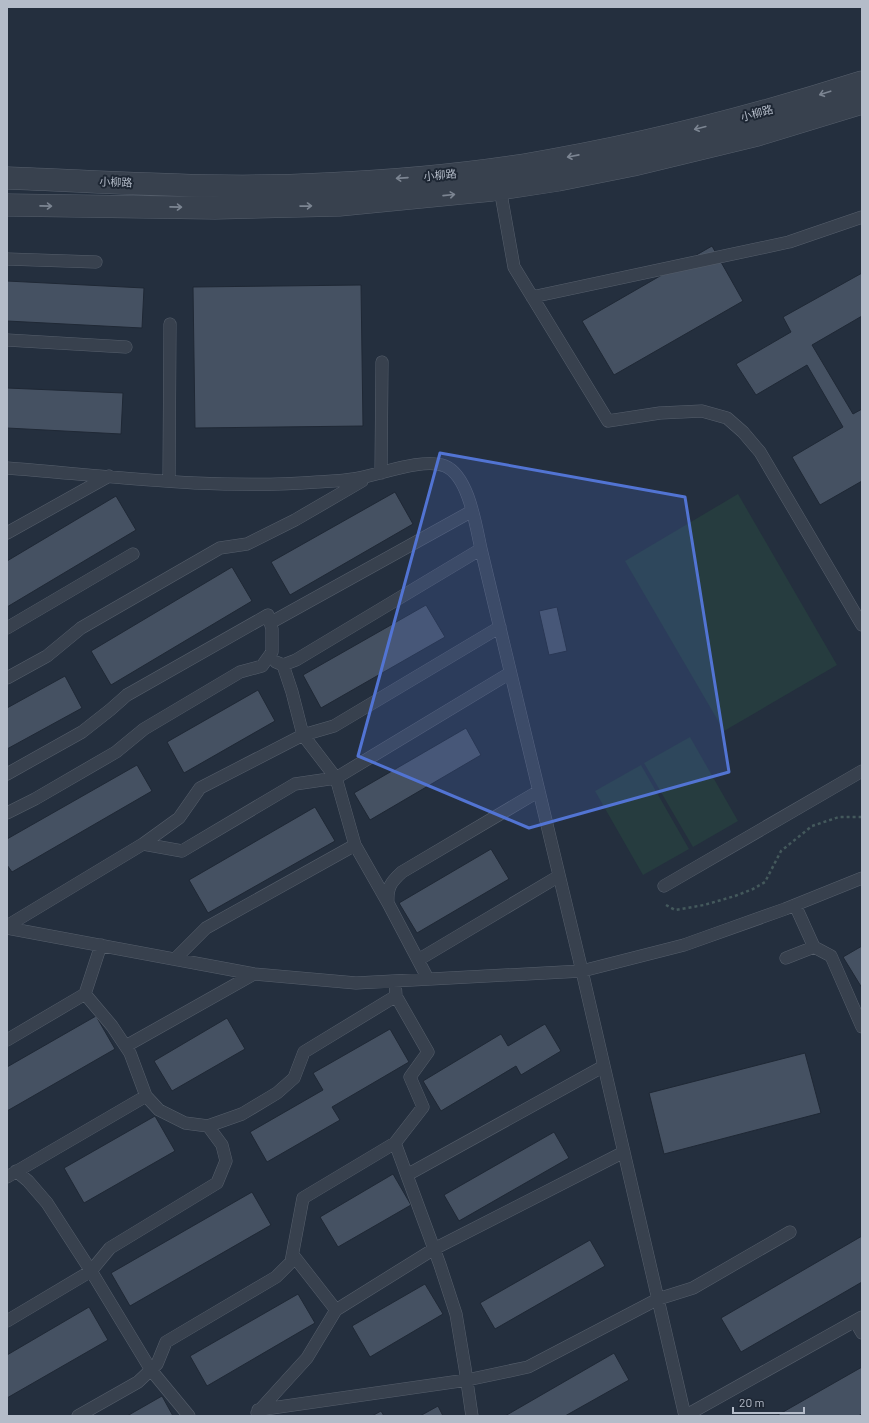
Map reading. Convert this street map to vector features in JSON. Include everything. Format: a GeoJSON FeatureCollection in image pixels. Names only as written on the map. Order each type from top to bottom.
{"type":"FeatureCollection","features":[{"type":"Feature","properties":{"kind":"street","name":"小柳路"},"geometry":{"type":"LineString","coordinates":[[7,205],[215,208],[339,205],[434,197],[498,179],[523,165],[610,149],[687,131],[756,113],[862,82]]}},
{"type":"Feature","properties":{"kind":"street","name":"小柳路"},"geometry":{"type":"LineString","coordinates":[[7,178],[186,185],[260,186],[325,184],[440,175],[498,179],[558,180],[641,163],[757,135],[862,103]]}},
{"type":"Feature","properties":{"kind":"lane"},"geometry":{"type":"LineString","coordinates":[[498,179],[514,267],[608,421],[660,413],[702,411],[727,418],[743,432],[760,452],[862,625]]}},
{"type":"Feature","properties":{"kind":"lane"},"geometry":{"type":"LineString","coordinates":[[532,297],[789,242],[862,217]]}},
{"type":"Feature","properties":{"kind":"lane"},"geometry":{"type":"LineString","coordinates":[[7,259],[96,262]]}},
{"type":"Feature","properties":{"kind":"lane"},"geometry":{"type":"LineString","coordinates":[[169,481],[170,324]]}},
{"type":"Feature","properties":{"kind":"lane"},"geometry":{"type":"LineString","coordinates":[[7,340],[126,347]]}},
{"type":"Feature","properties":{"kind":"lane"},"geometry":{"type":"LineString","coordinates":[[376,474],[382,362]]}},
{"type":"Feature","properties":{"kind":"lane"},"geometry":{"type":"LineString","coordinates":[[7,468],[169,481],[248,485],[353,480],[397,468],[428,464],[444,466],[453,471],[468,497],[472,511],[582,971],[685,1416],[859,1319],[862,1333]]}},
{"type":"Feature","properties":{"kind":"lane"},"geometry":{"type":"LineString","coordinates":[[7,678],[47,656],[81,628],[220,548],[247,544],[295,520],[376,474]]}},
{"type":"Feature","properties":{"kind":"lane"},"geometry":{"type":"LineString","coordinates":[[7,533],[109,476]]}},
{"type":"Feature","properties":{"kind":"lane"},"geometry":{"type":"LineString","coordinates":[[270,623],[472,511]]}},
{"type":"Feature","properties":{"kind":"lane"},"geometry":{"type":"LineString","coordinates":[[268,658],[283,664],[296,660],[481,550]]}},
{"type":"Feature","properties":{"kind":"lane"},"geometry":{"type":"LineString","coordinates":[[7,628],[133,554]]}},
{"type":"Feature","properties":{"kind":"lane"},"geometry":{"type":"LineString","coordinates":[[7,774],[82,732],[127,695],[268,615],[272,628],[272,652],[262,666],[240,672],[144,729],[116,752],[35,799],[7,813]]}},
{"type":"Feature","properties":{"kind":"lane"},"geometry":{"type":"LineString","coordinates":[[7,927],[143,844],[179,818],[200,788],[303,735],[334,726],[500,627]]}},
{"type":"Feature","properties":{"kind":"lane"},"geometry":{"type":"LineString","coordinates":[[283,664],[303,735],[336,778],[355,845],[388,903],[428,979]]}},
{"type":"Feature","properties":{"kind":"lane"},"geometry":{"type":"LineString","coordinates":[[143,844],[182,851],[295,784],[336,778],[510,673]]}},
{"type":"Feature","properties":{"kind":"lane"},"geometry":{"type":"LineString","coordinates":[[664,886],[862,771]]}},
{"type":"Feature","properties":{"kind":"lane"},"geometry":{"type":"LineString","coordinates":[[388,903],[387,892],[392,880],[402,872],[539,791]]}},
{"type":"Feature","properties":{"kind":"lane"},"geometry":{"type":"LineString","coordinates":[[175,959],[206,928],[355,845]]}},
{"type":"Feature","properties":{"kind":"lane"},"geometry":{"type":"LineString","coordinates":[[418,960],[559,876]]}},
{"type":"Feature","properties":{"kind":"lane"},"geometry":{"type":"LineString","coordinates":[[7,927],[254,974],[356,983],[582,971],[684,945],[795,905],[862,878]]}},
{"type":"Feature","properties":{"kind":"lane"},"geometry":{"type":"LineString","coordinates":[[795,905],[814,947],[831,956],[862,1027]]}},
{"type":"Feature","properties":{"kind":"lane"},"geometry":{"type":"LineString","coordinates":[[7,1040],[85,994],[100,945]]}},
{"type":"Feature","properties":{"kind":"lane"},"geometry":{"type":"LineString","coordinates":[[786,958],[814,947]]}},
{"type":"Feature","properties":{"kind":"lane"},"geometry":{"type":"LineString","coordinates":[[126,1046],[254,974]]}},
{"type":"Feature","properties":{"kind":"lane"},"geometry":{"type":"LineString","coordinates":[[78,1416],[138,1382],[157,1364],[166,1342],[276,1277],[292,1262],[303,1198],[395,1143],[422,1107],[410,1077],[428,1052],[396,996],[395,981]]}},
{"type":"Feature","properties":{"kind":"lane"},"geometry":{"type":"LineString","coordinates":[[85,994],[112,1026],[130,1052],[146,1096],[159,1110],[185,1124],[208,1126],[242,1114],[277,1094],[294,1078],[304,1052],[396,996]]}},
{"type":"Feature","properties":{"kind":"lane"},"geometry":{"type":"LineString","coordinates":[[407,1175],[604,1066]]}},
{"type":"Feature","properties":{"kind":"lane"},"geometry":{"type":"LineString","coordinates":[[12,1174],[146,1096]]}},
{"type":"Feature","properties":{"kind":"lane"},"geometry":{"type":"LineString","coordinates":[[7,1321],[91,1270],[110,1248],[217,1183],[226,1161],[222,1145],[208,1126]]}},
{"type":"Feature","properties":{"kind":"lane"},"geometry":{"type":"LineString","coordinates":[[395,1143],[456,1314],[472,1416]]}},
{"type":"Feature","properties":{"kind":"lane"},"geometry":{"type":"LineString","coordinates":[[256,1413],[307,1358],[336,1310],[434,1249],[624,1152]]}},
{"type":"Feature","properties":{"kind":"lane"},"geometry":{"type":"LineString","coordinates":[[12,1174],[28,1181],[47,1203],[91,1270],[151,1370],[189,1416]]}},
{"type":"Feature","properties":{"kind":"lane"},"geometry":{"type":"LineString","coordinates":[[256,1413],[467,1380],[528,1367],[658,1299],[693,1288],[790,1232]]}},
{"type":"Feature","properties":{"kind":"lane"},"geometry":{"type":"LineString","coordinates":[[293,1254],[336,1310]]}},
{"type":"Feature","properties":{"kind":"path"},"geometry":{"type":"LineString","coordinates":[[664,886],[656,892],[663,903],[675,910],[704,905],[735,896],[754,889],[765,882],[781,851],[812,826],[839,817],[862,817]]}},
{"type":"Feature","properties":{"kind":"highlighted area"},"geometry":{"type":"Polygon","coordinates":[[[440,453],[685,497],[729,772],[529,828],[358,756],[440,453]]]}},
{"type":"Feature","properties":{"kind":"green space"},"geometry":{"type":"Polygon","coordinates":[[[738,494],[837,665],[724,731],[625,561],[738,494]]]}},
{"type":"Feature","properties":{"kind":"green space"},"geometry":{"type":"Polygon","coordinates":[[[690,737],[738,821],[693,847],[644,763],[690,737]]]}},
{"type":"Feature","properties":{"kind":"green space"},"geometry":{"type":"Polygon","coordinates":[[[641,765],[689,849],[643,875],[595,791],[641,765]]]}},
{"type":"Feature","properties":{"kind":"building"},"geometry":{"type":"Polygon","coordinates":[[[712,246],[743,301],[614,375],[582,321],[712,246]]]}},
{"type":"Feature","properties":{"kind":"building"},"geometry":{"type":"Polygon","coordinates":[[[862,273],[862,316],[812,345],[853,414],[862,409],[862,481],[820,505],[792,457],[843,427],[807,365],[756,395],[736,364],[791,332],[783,317],[862,273]]]}},
{"type":"Feature","properties":{"kind":"building"},"geometry":{"type":"Polygon","coordinates":[[[7,281],[144,288],[142,328],[7,321],[7,281]]]}},
{"type":"Feature","properties":{"kind":"building"},"geometry":{"type":"Polygon","coordinates":[[[361,285],[363,426],[195,428],[193,287],[361,285]]]}},
{"type":"Feature","properties":{"kind":"building"},"geometry":{"type":"Polygon","coordinates":[[[7,388],[123,393],[121,434],[7,428],[7,388]]]}},
{"type":"Feature","properties":{"kind":"building"},"geometry":{"type":"Polygon","coordinates":[[[395,492],[413,524],[290,595],[271,562],[395,492]]]}},
{"type":"Feature","properties":{"kind":"building"},"geometry":{"type":"Polygon","coordinates":[[[116,496],[136,530],[7,607],[7,561],[116,496]]]}},
{"type":"Feature","properties":{"kind":"building"},"geometry":{"type":"Polygon","coordinates":[[[232,567],[252,601],[111,685],[91,651],[232,567]]]}},
{"type":"Feature","properties":{"kind":"building"},"geometry":{"type":"Polygon","coordinates":[[[426,605],[445,637],[321,708],[303,675],[426,605]]]}},
{"type":"Feature","properties":{"kind":"building"},"geometry":{"type":"Polygon","coordinates":[[[557,607],[567,651],[549,655],[539,611],[557,607]]]}},
{"type":"Feature","properties":{"kind":"building"},"geometry":{"type":"Polygon","coordinates":[[[65,676],[82,708],[7,749],[7,708],[65,676]]]}},
{"type":"Feature","properties":{"kind":"building"},"geometry":{"type":"Polygon","coordinates":[[[258,690],[275,721],[184,773],[167,742],[258,690]]]}},
{"type":"Feature","properties":{"kind":"building"},"geometry":{"type":"Polygon","coordinates":[[[466,728],[481,755],[370,820],[354,793],[466,728]]]}},
{"type":"Feature","properties":{"kind":"building"},"geometry":{"type":"Polygon","coordinates":[[[137,765],[152,791],[12,872],[7,865],[7,839],[137,765]]]}},
{"type":"Feature","properties":{"kind":"building"},"geometry":{"type":"Polygon","coordinates":[[[315,807],[335,841],[208,913],[189,880],[315,807]]]}},
{"type":"Feature","properties":{"kind":"building"},"geometry":{"type":"Polygon","coordinates":[[[491,849],[509,879],[417,933],[399,903],[491,849]]]}},
{"type":"Feature","properties":{"kind":"building"},"geometry":{"type":"Polygon","coordinates":[[[862,946],[862,988],[843,957],[862,946]]]}},
{"type":"Feature","properties":{"kind":"building"},"geometry":{"type":"Polygon","coordinates":[[[96,1016],[115,1049],[7,1111],[7,1067],[96,1016]]]}},
{"type":"Feature","properties":{"kind":"building"},"geometry":{"type":"Polygon","coordinates":[[[227,1018],[245,1049],[172,1091],[154,1061],[227,1018]]]}},
{"type":"Feature","properties":{"kind":"building"},"geometry":{"type":"Polygon","coordinates":[[[545,1024],[561,1051],[521,1075],[516,1066],[441,1111],[423,1081],[501,1034],[508,1046],[545,1024]]]}},
{"type":"Feature","properties":{"kind":"building"},"geometry":{"type":"Polygon","coordinates":[[[390,1029],[409,1062],[332,1107],[340,1120],[267,1162],[250,1132],[323,1090],[313,1073],[390,1029]]]}},
{"type":"Feature","properties":{"kind":"building"},"geometry":{"type":"Polygon","coordinates":[[[805,1053],[821,1113],[664,1154],[649,1093],[805,1053]]]}},
{"type":"Feature","properties":{"kind":"building"},"geometry":{"type":"Polygon","coordinates":[[[155,1116],[175,1151],[84,1203],[64,1168],[155,1116]]]}},
{"type":"Feature","properties":{"kind":"building"},"geometry":{"type":"Polygon","coordinates":[[[554,1132],[569,1158],[459,1221],[444,1195],[554,1132]]]}},
{"type":"Feature","properties":{"kind":"building"},"geometry":{"type":"Polygon","coordinates":[[[393,1174],[411,1205],[338,1247],[320,1217],[393,1174]]]}},
{"type":"Feature","properties":{"kind":"building"},"geometry":{"type":"Polygon","coordinates":[[[252,1192],[271,1225],[130,1306],[111,1273],[252,1192]]]}},
{"type":"Feature","properties":{"kind":"building"},"geometry":{"type":"Polygon","coordinates":[[[862,1236],[862,1282],[741,1352],[721,1318],[862,1236]]]}},
{"type":"Feature","properties":{"kind":"building"},"geometry":{"type":"Polygon","coordinates":[[[590,1240],[605,1266],[495,1329],[480,1303],[590,1240]]]}},
{"type":"Feature","properties":{"kind":"building"},"geometry":{"type":"Polygon","coordinates":[[[425,1284],[443,1314],[370,1357],[352,1326],[425,1284]]]}},
{"type":"Feature","properties":{"kind":"building"},"geometry":{"type":"Polygon","coordinates":[[[298,1294],[315,1323],[207,1386],[190,1356],[298,1294]]]}},
{"type":"Feature","properties":{"kind":"building"},"geometry":{"type":"Polygon","coordinates":[[[89,1307],[108,1340],[7,1398],[7,1355],[89,1307]]]}},
{"type":"Feature","properties":{"kind":"building"},"geometry":{"type":"Polygon","coordinates":[[[614,1353],[629,1380],[565,1416],[505,1416],[614,1353]]]}},
{"type":"Feature","properties":{"kind":"building"},"geometry":{"type":"Polygon","coordinates":[[[862,1367],[862,1414],[858,1416],[776,1416],[862,1367]]]}},
{"type":"Feature","properties":{"kind":"building"},"geometry":{"type":"Polygon","coordinates":[[[162,1396],[173,1416],[127,1416],[162,1396]]]}},
{"type":"Feature","properties":{"kind":"building"},"geometry":{"type":"Polygon","coordinates":[[[438,1406],[443,1416],[420,1416],[438,1406]]]}},
{"type":"Feature","properties":{"kind":"building"},"geometry":{"type":"Polygon","coordinates":[[[381,1411],[384,1416],[372,1416],[381,1411]]]}}]}
